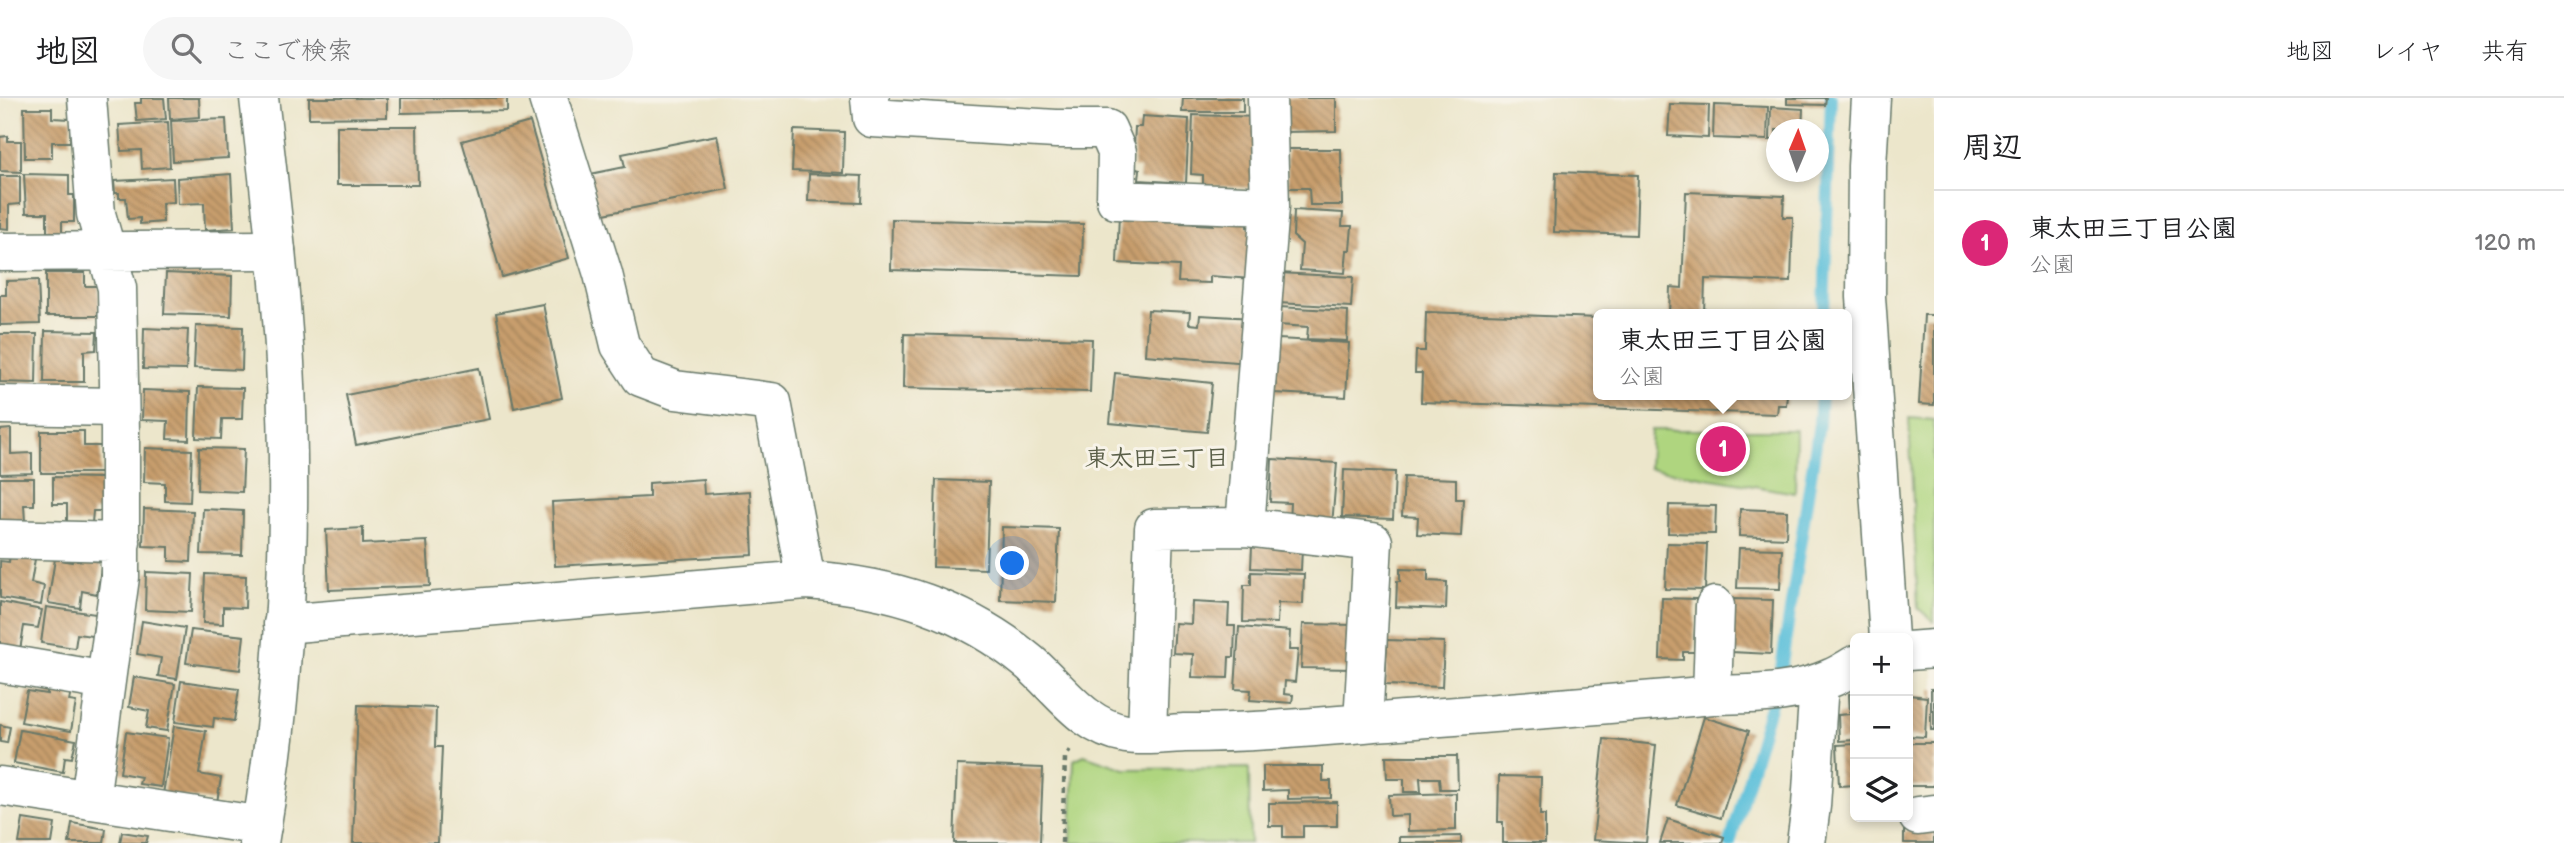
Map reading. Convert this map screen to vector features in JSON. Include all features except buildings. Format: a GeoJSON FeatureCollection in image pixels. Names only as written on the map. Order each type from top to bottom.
{"type":"FeatureCollection","features":[{"type":"Feature","properties":{"kind":"street"},"geometry":{"type":"LineString","coordinates":[[87,98],[96,214],[117,288],[121,542],[120,577],[90,800]]}},
{"type":"Feature","properties":{"kind":"street"},"geometry":{"type":"LineString","coordinates":[[0,786],[90,800],[260,834],[275,725],[284,624],[288,473],[285,359],[259,98]]}},
{"type":"Feature","properties":{"kind":"street"},"geometry":{"type":"LineString","coordinates":[[548,98],[603,274],[620,345],[641,377],[675,390],[772,402],[806,580]]}},
{"type":"Feature","properties":{"kind":"street"},"geometry":{"type":"LineString","coordinates":[[870,98],[872,118],[1056,129],[1107,129],[1117,152],[1116,200],[1270,206]]}},
{"type":"Feature","properties":{"kind":"street"},"geometry":{"type":"LineString","coordinates":[[1245,527],[1270,206],[1267,98]]}},
{"type":"Feature","properties":{"kind":"street"},"geometry":{"type":"LineString","coordinates":[[1871,98],[1867,166],[1866,297],[1889,633]]}},
{"type":"Feature","properties":{"kind":"street"},"geometry":{"type":"LineString","coordinates":[[0,252],[276,250]]}},
{"type":"Feature","properties":{"kind":"street"},"geometry":{"type":"LineString","coordinates":[[0,405],[119,407]]}},
{"type":"Feature","properties":{"kind":"street"},"geometry":{"type":"LineString","coordinates":[[1147,734],[1154,528],[1245,527],[1373,542],[1363,723]]}},
{"type":"Feature","properties":{"kind":"street"},"geometry":{"type":"LineString","coordinates":[[0,540],[121,542]]}},
{"type":"Feature","properties":{"kind":"street"},"geometry":{"type":"LineString","coordinates":[[284,624],[806,580],[875,587],[941,608],[1002,642],[1029,663],[1069,704],[1088,718],[1126,734],[1240,732],[1712,695],[1783,692],[1819,683],[1850,668]]}},
{"type":"Feature","properties":{"kind":"street"},"geometry":{"type":"LineString","coordinates":[[1712,695],[1715,606]]}},
{"type":"Feature","properties":{"kind":"street"},"geometry":{"type":"LineString","coordinates":[[1913,651],[1934,649]]}},
{"type":"Feature","properties":{"kind":"street"},"geometry":{"type":"LineString","coordinates":[[0,663],[106,681]]}},
{"type":"Feature","properties":{"kind":"street"},"geometry":{"type":"LineString","coordinates":[[1806,843],[1819,683]]}},
{"type":"Feature","properties":{"kind":"path"},"geometry":{"type":"LineString","coordinates":[[1062,843],[1065,758],[1088,718]]}},
{"type":"Feature","properties":{"kind":"green space"},"geometry":{"type":"Polygon","coordinates":[[[1909,418],[1934,420],[1934,622],[1918,608],[1909,418]]]}},
{"type":"Feature","properties":{"kind":"green space"},"geometry":{"type":"Polygon","coordinates":[[[1651,430],[1796,430],[1795,493],[1649,468],[1651,430]]]}},
{"type":"Feature","properties":{"kind":"green space"},"geometry":{"type":"Polygon","coordinates":[[[1084,755],[1125,769],[1249,768],[1250,843],[1071,843],[1074,760],[1084,755]]]}},
{"type":"Feature","properties":{"kind":"waterway"},"geometry":{"type":"LineString","coordinates":[[1824,309],[1831,98]]}},
{"type":"Feature","properties":{"kind":"waterway"},"geometry":{"type":"LineString","coordinates":[[1730,843],[1781,669],[1821,400]]}},
{"type":"Feature","properties":{"kind":"place","name":"東太田三丁目公園"},"geometry":{"type":"Point","coordinates":[1723,449]}},
{"type":"Feature","properties":{"kind":"district","name":"東太田三丁目"},"geometry":{"type":"Point","coordinates":[1157,458]}}]}
